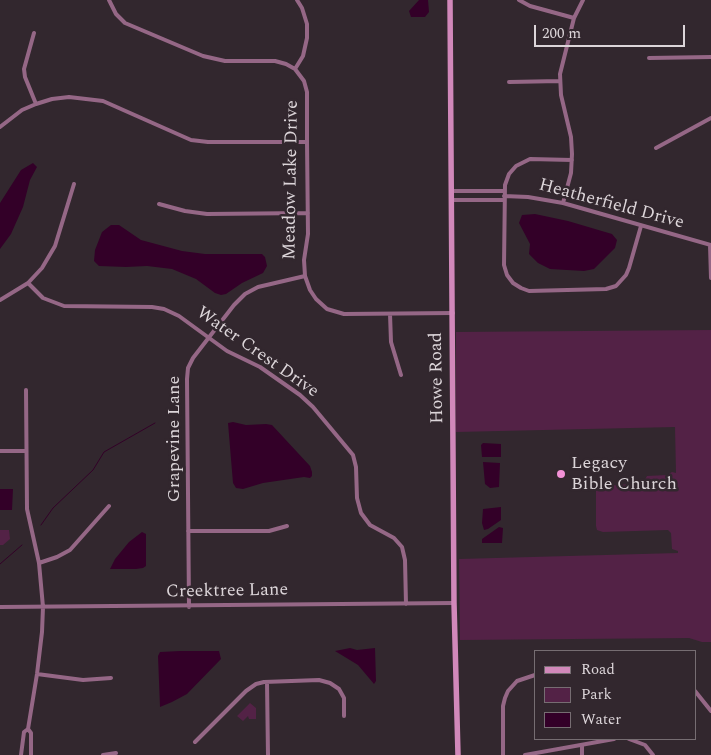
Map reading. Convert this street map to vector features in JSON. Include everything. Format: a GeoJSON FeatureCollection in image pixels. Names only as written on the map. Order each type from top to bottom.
{"type":"FeatureCollection","features":[{"type":"Feature","properties":{"kind":"street"},"geometry":{"type":"LineString","coordinates":[[109,0],[116,14],[125,23],[203,56],[226,61],[275,61],[295,69],[303,56],[307,38],[307,24],[302,8],[297,0]]}},
{"type":"Feature","properties":{"kind":"street","name":"Howe Road"},"geometry":{"type":"LineString","coordinates":[[450,0],[454,603],[458,755]]}},
{"type":"Feature","properties":{"kind":"street"},"geometry":{"type":"LineString","coordinates":[[519,0],[530,6],[574,18]]}},
{"type":"Feature","properties":{"kind":"street"},"geometry":{"type":"LineString","coordinates":[[563,203],[572,160],[572,142],[560,81],[562,63],[574,18],[582,0]]}},
{"type":"Feature","properties":{"kind":"street"},"geometry":{"type":"LineString","coordinates":[[34,33],[24,69],[25,77],[36,104]]}},
{"type":"Feature","properties":{"kind":"street"},"geometry":{"type":"LineString","coordinates":[[649,58],[711,57]]}},
{"type":"Feature","properties":{"kind":"street","name":"Meadow Lake Drive"},"geometry":{"type":"LineString","coordinates":[[295,69],[304,81],[307,92],[308,234],[304,260],[305,276],[310,290],[316,299],[328,309],[344,314],[453,313]]}},
{"type":"Feature","properties":{"kind":"street"},"geometry":{"type":"LineString","coordinates":[[509,82],[560,81]]}},
{"type":"Feature","properties":{"kind":"street"},"geometry":{"type":"LineString","coordinates":[[0,127],[22,110],[52,99],[69,97],[103,101],[191,140],[208,142],[307,142]]}},
{"type":"Feature","properties":{"kind":"street"},"geometry":{"type":"LineString","coordinates":[[656,148],[711,118]]}},
{"type":"Feature","properties":{"kind":"street"},"geometry":{"type":"LineString","coordinates":[[572,160],[536,158],[520,163],[506,180],[504,196],[505,270],[514,283],[521,288],[529,290],[606,289],[616,286],[626,275],[629,268],[640,226]]}},
{"type":"Feature","properties":{"kind":"street"},"geometry":{"type":"LineString","coordinates":[[0,300],[28,282],[42,268],[55,246],[74,184]]}},
{"type":"Feature","properties":{"kind":"street","name":"Heatherfield Drive"},"geometry":{"type":"LineString","coordinates":[[451,191],[528,197],[563,203],[710,245]]}},
{"type":"Feature","properties":{"kind":"street","name":"Heatherfield Drive"},"geometry":{"type":"LineString","coordinates":[[451,200],[504,196]]}},
{"type":"Feature","properties":{"kind":"street"},"geometry":{"type":"LineString","coordinates":[[159,204],[185,211],[207,214],[308,213]]}},
{"type":"Feature","properties":{"kind":"street"},"geometry":{"type":"LineString","coordinates":[[710,245],[711,278]]}},
{"type":"Feature","properties":{"kind":"street","name":"Grapevine Lane"},"geometry":{"type":"LineString","coordinates":[[189,607],[187,379],[191,363],[234,305],[246,294],[258,287],[305,276]]}},
{"type":"Feature","properties":{"kind":"street","name":"Water Crest Drive"},"geometry":{"type":"LineString","coordinates":[[28,282],[43,298],[64,306],[152,307],[164,309],[180,316],[227,352],[260,367],[300,395],[313,407],[349,449],[356,467],[357,498],[361,513],[370,525],[394,538],[402,547],[405,560],[406,604]]}},
{"type":"Feature","properties":{"kind":"street"},"geometry":{"type":"LineString","coordinates":[[390,314],[391,342],[401,375]]}},
{"type":"Feature","properties":{"kind":"street"},"geometry":{"type":"LineString","coordinates":[[20,755],[24,732],[28,729],[37,674],[43,607],[39,563],[28,509],[26,390]]}},
{"type":"Feature","properties":{"kind":"street"},"geometry":{"type":"LineString","coordinates":[[0,451],[26,451]]}},
{"type":"Feature","properties":{"kind":"street"},"geometry":{"type":"LineString","coordinates":[[39,563],[57,558],[70,550],[109,506]]}},
{"type":"Feature","properties":{"kind":"street"},"geometry":{"type":"LineString","coordinates":[[188,531],[269,531],[287,526]]}},
{"type":"Feature","properties":{"kind":"street","name":"Creektree Lane"},"geometry":{"type":"LineString","coordinates":[[0,607],[189,607],[454,603]]}},
{"type":"Feature","properties":{"kind":"street"},"geometry":{"type":"LineString","coordinates":[[37,674],[83,680],[111,678]]}},
{"type":"Feature","properties":{"kind":"street"},"geometry":{"type":"LineString","coordinates":[[502,755],[503,706],[508,691],[517,681],[534,675]]}},
{"type":"Feature","properties":{"kind":"street"},"geometry":{"type":"LineString","coordinates":[[195,742],[246,691],[256,684],[267,682],[319,680],[330,683],[339,690],[344,698],[344,716]]}},
{"type":"Feature","properties":{"kind":"street"},"geometry":{"type":"LineString","coordinates":[[267,682],[268,755]]}},
{"type":"Feature","properties":{"kind":"street"},"geometry":{"type":"LineString","coordinates":[[696,693],[711,711]]}},
{"type":"Feature","properties":{"kind":"street"},"geometry":{"type":"LineString","coordinates":[[28,729],[31,733],[31,755]]}},
{"type":"Feature","properties":{"kind":"street"},"geometry":{"type":"LineString","coordinates":[[525,755],[609,740]]}},
{"type":"Feature","properties":{"kind":"street"},"geometry":{"type":"LineString","coordinates":[[632,740],[645,745],[653,755]]}},
{"type":"Feature","properties":{"kind":"street"},"geometry":{"type":"LineString","coordinates":[[582,745],[582,755]]}},
{"type":"Feature","properties":{"kind":"street"},"geometry":{"type":"LineString","coordinates":[[102,755],[116,753]]}},
{"type":"Feature","properties":{"kind":"green space"},"geometry":{"type":"Polygon","coordinates":[[[711,330],[711,642],[702,642],[689,638],[460,640],[459,559],[678,553],[678,551],[672,549],[671,533],[668,530],[603,532],[597,530],[596,526],[596,485],[643,483],[647,476],[676,473],[675,427],[456,432],[456,332],[711,330]]]}},
{"type":"Feature","properties":{"kind":"green space"},"geometry":{"type":"Polygon","coordinates":[[[0,530],[9,530],[10,539],[3,545],[0,545],[0,530]]]}},
{"type":"Feature","properties":{"kind":"green space"},"geometry":{"type":"Polygon","coordinates":[[[250,703],[256,708],[256,719],[249,719],[248,716],[243,721],[237,716],[250,703]]]}},
{"type":"Feature","properties":{"kind":"water"},"geometry":{"type":"Polygon","coordinates":[[[419,0],[428,0],[429,12],[425,17],[411,17],[409,11],[419,0]]]}},
{"type":"Feature","properties":{"kind":"water"},"geometry":{"type":"Polygon","coordinates":[[[33,163],[37,167],[30,180],[23,207],[11,234],[0,249],[0,203],[21,170],[33,163]]]}},
{"type":"Feature","properties":{"kind":"water"},"geometry":{"type":"Polygon","coordinates":[[[535,214],[568,221],[612,234],[617,240],[615,248],[594,269],[584,271],[550,269],[538,263],[529,254],[530,244],[519,223],[522,215],[535,214]]]}},
{"type":"Feature","properties":{"kind":"water"},"geometry":{"type":"Polygon","coordinates":[[[111,225],[119,225],[141,240],[182,251],[205,254],[262,254],[265,257],[267,266],[263,273],[221,295],[215,293],[196,279],[172,269],[147,266],[99,266],[94,261],[95,250],[102,232],[111,225]]]}},
{"type":"Feature","properties":{"kind":"water"},"geometry":{"type":"Polygon","coordinates":[[[233,422],[246,425],[272,425],[310,466],[312,476],[310,478],[304,477],[263,483],[243,489],[236,488],[233,483],[228,423],[233,422]]]}},
{"type":"Feature","properties":{"kind":"water"},"geometry":{"type":"Polygon","coordinates":[[[483,443],[501,444],[501,457],[482,457],[481,445],[483,443]]]}},
{"type":"Feature","properties":{"kind":"water"},"geometry":{"type":"Polygon","coordinates":[[[483,462],[500,463],[499,487],[490,488],[485,484],[483,462]]]}},
{"type":"Feature","properties":{"kind":"water"},"geometry":{"type":"Polygon","coordinates":[[[0,489],[13,489],[12,510],[0,510],[0,489]]]}},
{"type":"Feature","properties":{"kind":"water"},"geometry":{"type":"Polygon","coordinates":[[[501,507],[501,520],[484,530],[482,523],[483,509],[501,507]]]}},
{"type":"Feature","properties":{"kind":"water"},"geometry":{"type":"Polygon","coordinates":[[[499,527],[503,528],[502,543],[482,543],[482,539],[499,527]]]}},
{"type":"Feature","properties":{"kind":"water"},"geometry":{"type":"Polygon","coordinates":[[[142,532],[146,534],[146,566],[136,569],[110,569],[115,559],[129,542],[142,532]]]}},
{"type":"Feature","properties":{"kind":"water"},"geometry":{"type":"Polygon","coordinates":[[[350,648],[357,650],[375,648],[376,681],[374,684],[358,665],[335,651],[350,648]]]}},
{"type":"Feature","properties":{"kind":"water"},"geometry":{"type":"Polygon","coordinates":[[[219,651],[221,659],[187,694],[160,707],[158,656],[160,652],[219,651]]]}},
{"type":"Feature","properties":{"kind":"waterway"},"geometry":{"type":"LineString","coordinates":[[41,525],[53,508],[93,470],[104,452],[155,423]]}},
{"type":"Feature","properties":{"kind":"waterway"},"geometry":{"type":"LineString","coordinates":[[0,564],[22,545]]}},
{"type":"Feature","properties":{"kind":"place","name":"Legacy Bible Church"},"geometry":{"type":"Point","coordinates":[561,474]}}]}
